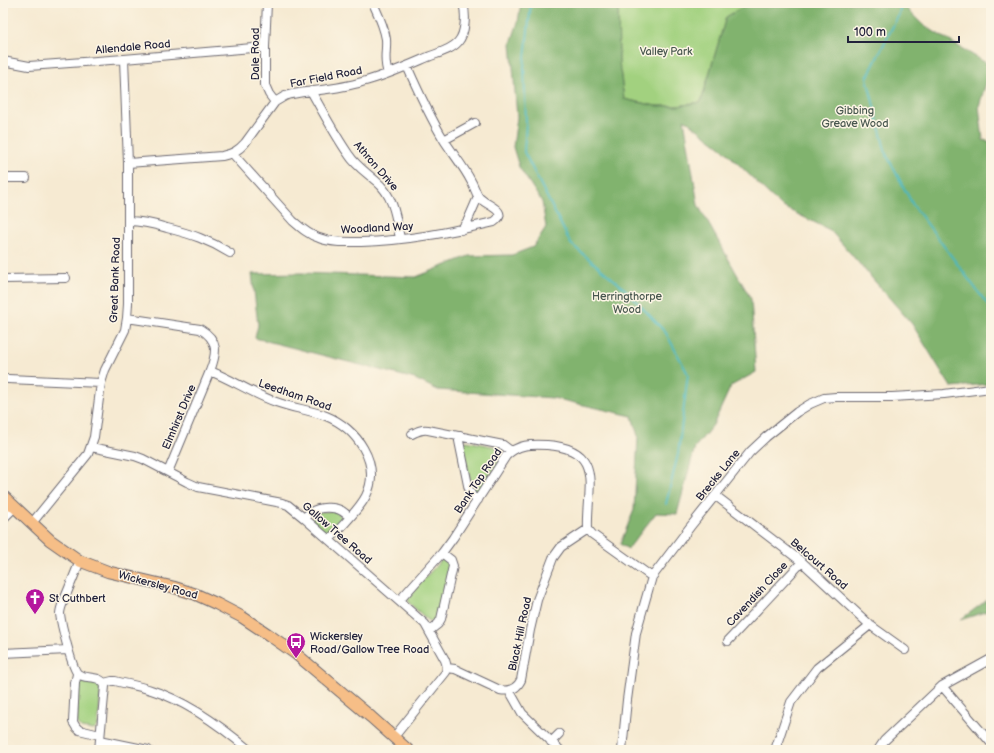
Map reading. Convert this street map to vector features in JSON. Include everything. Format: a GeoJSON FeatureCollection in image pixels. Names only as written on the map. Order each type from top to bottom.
{"type":"FeatureCollection","features":[{"type":"Feature","properties":{"kind":"main road","name":"Wickersley Road"},"geometry":{"type":"LineString","coordinates":[[3,496],[50,540],[80,560],[109,572],[173,587],[195,594],[242,616],[298,656],[367,713],[408,750]]}},
{"type":"Feature","properties":{"kind":"street","name":"Dale Road"},"geometry":{"type":"LineString","coordinates":[[267,3],[265,85],[275,102]]}},
{"type":"Feature","properties":{"kind":"street"},"geometry":{"type":"LineString","coordinates":[[372,3],[380,18],[384,31],[386,40],[385,65],[388,73]]}},
{"type":"Feature","properties":{"kind":"street","name":"Far Field Road"},"geometry":{"type":"LineString","coordinates":[[275,102],[285,96],[364,82],[452,47],[459,41],[463,32],[463,3]]}},
{"type":"Feature","properties":{"kind":"street","name":"Allendale Road"},"geometry":{"type":"LineString","coordinates":[[3,61],[29,66],[265,47]]}},
{"type":"Feature","properties":{"kind":"street","name":"Great Bank Road"},"geometry":{"type":"LineString","coordinates":[[32,523],[88,454],[94,437],[101,383],[125,330],[127,318],[128,163],[124,59]]}},
{"type":"Feature","properties":{"kind":"street"},"geometry":{"type":"LineString","coordinates":[[407,66],[424,105],[444,140],[472,182],[478,197],[468,220],[461,230]]}},
{"type":"Feature","properties":{"kind":"street","name":"Athron Drive"},"geometry":{"type":"LineString","coordinates":[[311,91],[349,156],[358,167],[376,181],[391,201],[394,208],[400,239]]}},
{"type":"Feature","properties":{"kind":"street"},"geometry":{"type":"LineString","coordinates":[[128,163],[233,154],[244,144],[275,102]]}},
{"type":"Feature","properties":{"kind":"street"},"geometry":{"type":"LineString","coordinates":[[444,140],[475,123]]}},
{"type":"Feature","properties":{"kind":"street","name":"Woodland Way"},"geometry":{"type":"LineString","coordinates":[[233,154],[293,221],[302,229],[320,239],[342,242],[412,238],[461,230],[494,222],[498,219],[500,216],[499,212],[478,197]]}},
{"type":"Feature","properties":{"kind":"street"},"geometry":{"type":"LineString","coordinates":[[3,178],[26,178]]}},
{"type":"Feature","properties":{"kind":"street"},"geometry":{"type":"LineString","coordinates":[[128,221],[146,222],[194,236],[217,244],[230,253]]}},
{"type":"Feature","properties":{"kind":"street"},"geometry":{"type":"LineString","coordinates":[[3,279],[66,278]]}},
{"type":"Feature","properties":{"kind":"street"},"geometry":{"type":"LineString","coordinates":[[127,318],[200,329],[206,332],[215,348],[214,360],[210,371]]}},
{"type":"Feature","properties":{"kind":"street","name":"Elmhirst Drive"},"geometry":{"type":"LineString","coordinates":[[168,472],[210,371]]}},
{"type":"Feature","properties":{"kind":"street","name":"Leedham Road"},"geometry":{"type":"LineString","coordinates":[[210,371],[276,402],[326,416],[338,422],[355,436],[362,445],[368,456],[371,476],[370,487],[363,502],[329,540]]}},
{"type":"Feature","properties":{"kind":"street"},"geometry":{"type":"LineString","coordinates":[[8,379],[101,383]]}},
{"type":"Feature","properties":{"kind":"street","name":"Brecks Lane"},"geometry":{"type":"LineString","coordinates":[[622,750],[636,633],[652,577],[750,452],[797,412],[824,398],[892,397],[944,394],[991,388]]}},
{"type":"Feature","properties":{"kind":"street"},"geometry":{"type":"LineString","coordinates":[[412,434],[423,430],[460,436],[503,445],[511,451]]}},
{"type":"Feature","properties":{"kind":"street"},"geometry":{"type":"LineString","coordinates":[[460,436],[459,440],[469,490],[472,496],[478,500]]}},
{"type":"Feature","properties":{"kind":"street","name":"Bank Top Road"},"geometry":{"type":"LineString","coordinates":[[399,601],[454,538],[502,461],[511,451],[518,447],[534,444],[556,446],[570,449],[578,454],[584,461],[590,476],[588,529]]}},
{"type":"Feature","properties":{"kind":"street","name":"Gallow Tree Road"},"geometry":{"type":"LineString","coordinates":[[91,447],[135,456],[198,486],[288,505],[424,624],[446,660],[447,668]]}},
{"type":"Feature","properties":{"kind":"street","name":"Belcourt Road"},"geometry":{"type":"LineString","coordinates":[[716,496],[802,562],[870,625],[905,650]]}},
{"type":"Feature","properties":{"kind":"street"},"geometry":{"type":"LineString","coordinates":[[3,519],[14,507]]}},
{"type":"Feature","properties":{"kind":"street"},"geometry":{"type":"LineString","coordinates":[[304,518],[312,511],[332,508],[342,511],[350,518]]}},
{"type":"Feature","properties":{"kind":"street"},"geometry":{"type":"LineString","coordinates":[[588,529],[592,534],[652,577]]}},
{"type":"Feature","properties":{"kind":"street","name":"Black Hill Road"},"geometry":{"type":"LineString","coordinates":[[509,690],[515,688],[521,680],[530,630],[538,600],[554,558],[561,548],[588,529]]}},
{"type":"Feature","properties":{"kind":"street"},"geometry":{"type":"LineString","coordinates":[[429,630],[438,624],[440,619],[453,566],[451,560],[442,553]]}},
{"type":"Feature","properties":{"kind":"street"},"geometry":{"type":"LineString","coordinates":[[80,560],[60,612],[68,650],[77,674],[75,683],[73,722],[79,730],[100,738],[148,750]]}},
{"type":"Feature","properties":{"kind":"street","name":"Cavendish Close"},"geometry":{"type":"LineString","coordinates":[[728,641],[802,562]]}},
{"type":"Feature","properties":{"kind":"street"},"geometry":{"type":"LineString","coordinates":[[775,750],[791,702],[816,668],[870,625]]}},
{"type":"Feature","properties":{"kind":"street"},"geometry":{"type":"LineString","coordinates":[[3,653],[68,650]]}},
{"type":"Feature","properties":{"kind":"street"},"geometry":{"type":"LineString","coordinates":[[878,750],[884,741],[942,686],[991,659]]}},
{"type":"Feature","properties":{"kind":"street"},"geometry":{"type":"LineString","coordinates":[[394,738],[446,672],[447,668],[455,669],[500,690],[509,690],[522,713],[559,749]]}},
{"type":"Feature","properties":{"kind":"street"},"geometry":{"type":"LineString","coordinates":[[77,674],[84,677],[101,680],[104,683],[105,689],[100,750]]}},
{"type":"Feature","properties":{"kind":"street"},"geometry":{"type":"LineString","coordinates":[[104,683],[112,680],[151,689],[176,700],[215,723],[249,750]]}},
{"type":"Feature","properties":{"kind":"street"},"geometry":{"type":"LineString","coordinates":[[942,686],[991,743]]}},
{"type":"Feature","properties":{"kind":"street"},"geometry":{"type":"LineString","coordinates":[[551,742],[559,734]]}},
{"type":"Feature","properties":{"kind":"green space"},"geometry":{"type":"Polygon","coordinates":[[[521,3],[618,3],[619,62],[624,99],[656,106],[678,106],[701,102],[726,17],[750,3],[901,3],[923,25],[991,66],[979,106],[983,140],[991,142],[991,384],[951,387],[912,324],[830,230],[781,206],[722,148],[684,119],[698,205],[751,299],[756,372],[731,386],[713,425],[695,447],[677,514],[656,513],[628,549],[620,544],[634,510],[638,436],[632,416],[553,398],[438,390],[415,379],[255,338],[258,325],[252,274],[300,273],[416,277],[469,256],[512,255],[533,247],[546,227],[542,202],[519,167],[513,147],[517,117],[511,43],[518,22],[521,3]]]}},
{"type":"Feature","properties":{"kind":"green space","name":"Valley Park"},"geometry":{"type":"Polygon","coordinates":[[[618,3],[750,3],[726,17],[701,102],[678,106],[656,106],[624,99],[619,62],[618,3]]]}},
{"type":"Feature","properties":{"kind":"green space"},"geometry":{"type":"Polygon","coordinates":[[[466,441],[497,447],[501,449],[504,454],[477,493],[472,491],[463,446],[466,441]]]}},
{"type":"Feature","properties":{"kind":"green space"},"geometry":{"type":"Polygon","coordinates":[[[335,511],[341,515],[342,519],[340,525],[331,531],[328,532],[323,530],[313,520],[312,516],[317,512],[335,511]]]}},
{"type":"Feature","properties":{"kind":"green space"},"geometry":{"type":"Polygon","coordinates":[[[442,559],[445,559],[450,566],[437,617],[432,622],[409,603],[408,597],[442,559]]]}},
{"type":"Feature","properties":{"kind":"green space"},"geometry":{"type":"Polygon","coordinates":[[[991,597],[991,610],[960,620],[991,597]]]}},
{"type":"Feature","properties":{"kind":"green space"},"geometry":{"type":"Polygon","coordinates":[[[82,680],[95,682],[101,685],[98,726],[94,730],[81,728],[77,723],[78,683],[82,680]]]}},
{"type":"Feature","properties":{"kind":"waterway"},"geometry":{"type":"LineString","coordinates":[[531,3],[524,67],[526,122],[524,152],[571,244],[624,288],[666,333],[688,374],[678,454],[666,504]]}},
{"type":"Feature","properties":{"kind":"waterway"},"geometry":{"type":"LineString","coordinates":[[901,3],[899,14],[867,78],[886,154],[913,205],[991,309]]}},
{"type":"Feature","properties":{"kind":"place","name":"St Cuthbert"},"geometry":{"type":"Point","coordinates":[35,615]}},
{"type":"Feature","properties":{"kind":"place","name":"Wickersley Road/Gallow Tree Road"},"geometry":{"type":"Point","coordinates":[296,659]}},
{"type":"Feature","properties":{"kind":"park label","name":"Gibbing Greave Wood"},"geometry":{"type":"Point","coordinates":[855,116]}},
{"type":"Feature","properties":{"kind":"park label","name":"Herringthorpe Wood"},"geometry":{"type":"Point","coordinates":[627,302]}}]}
